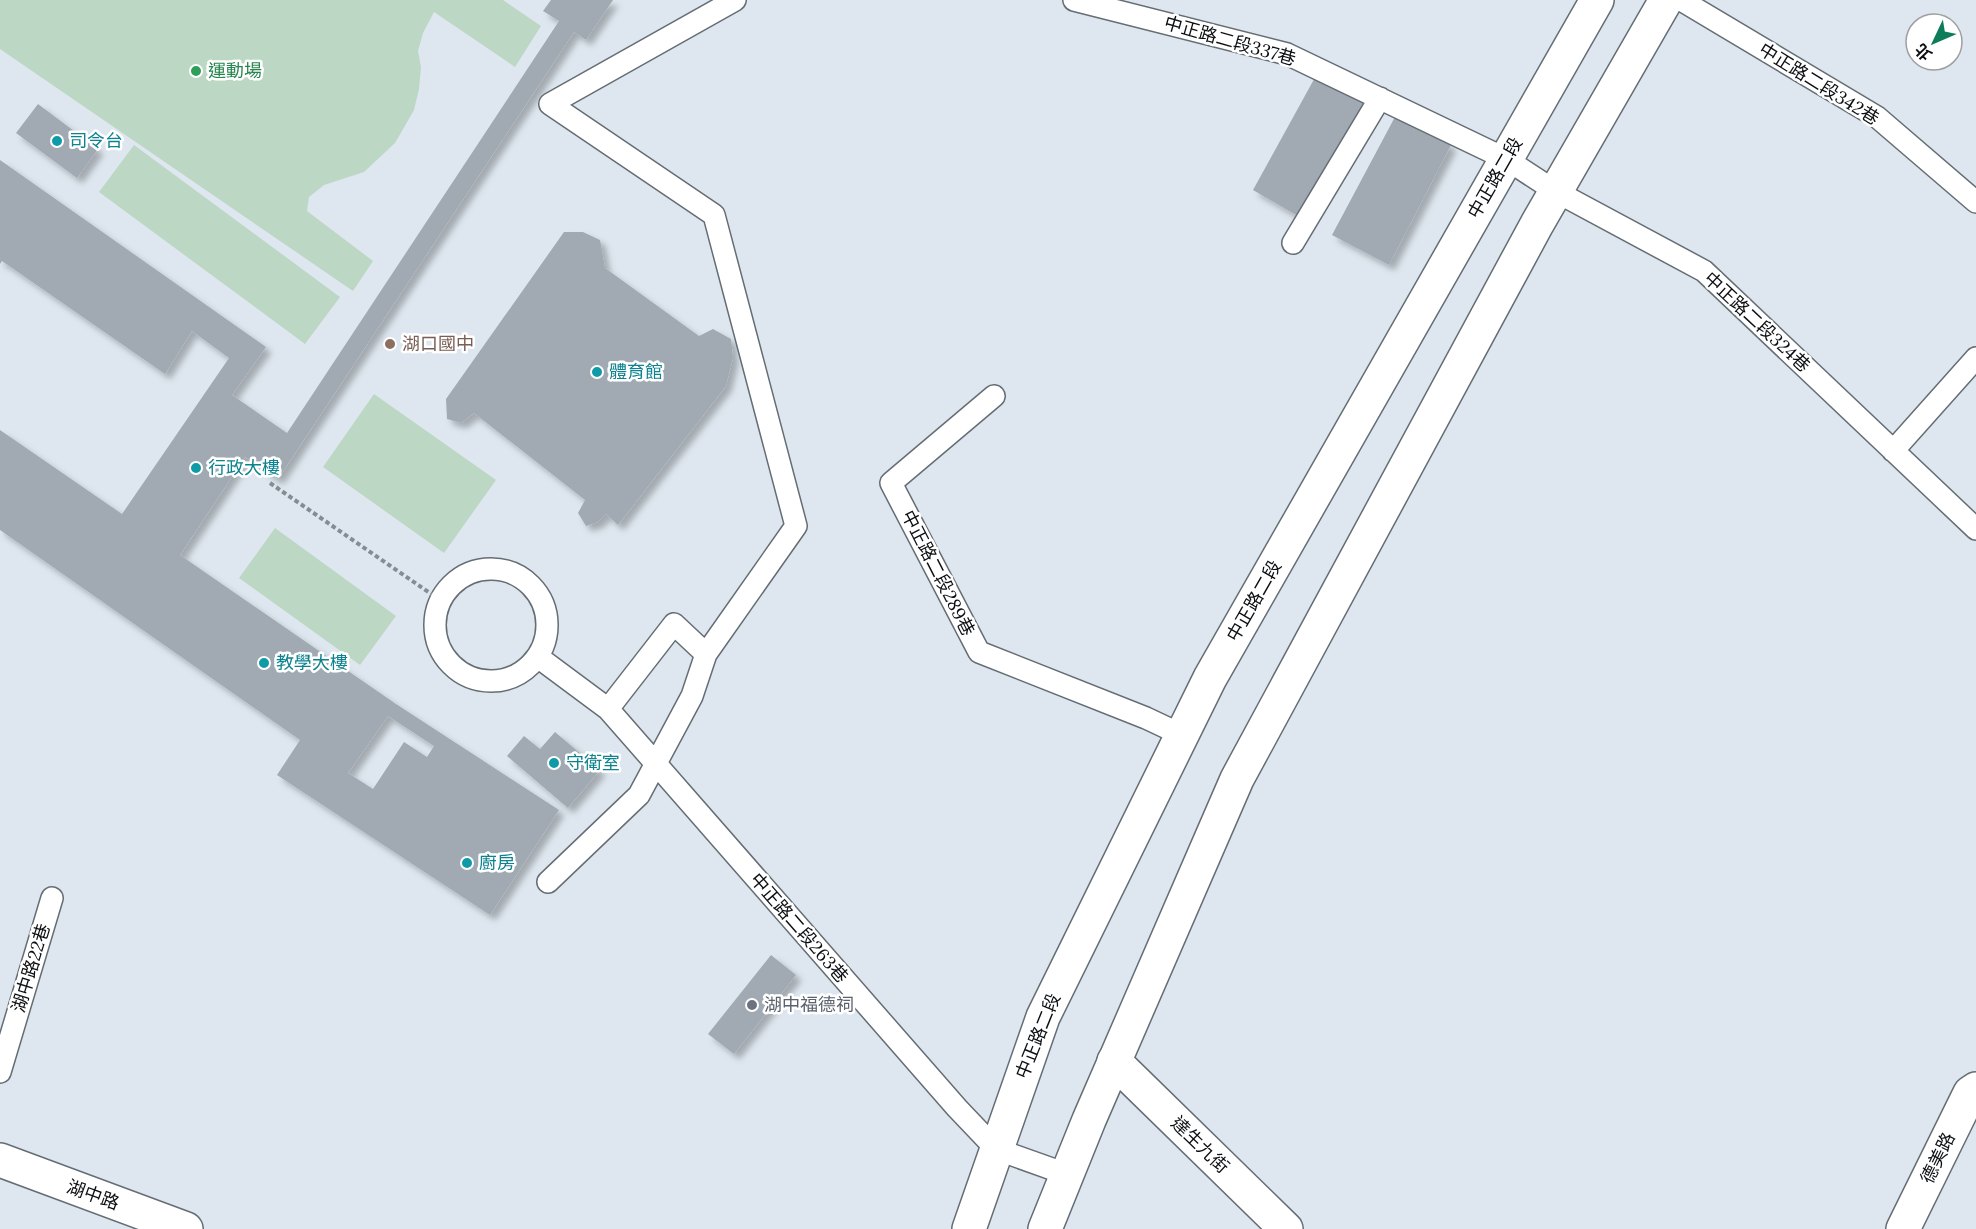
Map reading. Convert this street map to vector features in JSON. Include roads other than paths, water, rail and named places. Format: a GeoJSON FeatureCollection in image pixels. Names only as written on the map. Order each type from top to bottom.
{"type":"FeatureCollection","features":[{"type":"Feature","properties":{"kind":"main road","name":"中正路二段"},"geometry":{"type":"LineString","coordinates":[[969,1229],[1042,1017],[1210,678],[1597,0]]}},
{"type":"Feature","properties":{"kind":"main road"},"geometry":{"type":"LineString","coordinates":[[1045,1229],[1114,1061],[1237,779],[1555,191],[1666,0]]}},
{"type":"Feature","properties":{"kind":"main road","name":"達生九街"},"geometry":{"type":"LineString","coordinates":[[1114,1061],[1286,1229]]}},
{"type":"Feature","properties":{"kind":"main road","name":"德美路"},"geometry":{"type":"LineString","coordinates":[[1903,1229],[1970,1093],[1976,1089]]}},
{"type":"Feature","properties":{"kind":"main road","name":"湖中路"},"geometry":{"type":"LineString","coordinates":[[0,1161],[186,1229]]}},
{"type":"Feature","properties":{"kind":"lane"},"geometry":{"type":"LineString","coordinates":[[548,882],[639,795],[692,696],[706,654],[796,526],[714,215],[550,104],[735,0]]}},
{"type":"Feature","properties":{"kind":"lane","name":"中正路二段337巷"},"geometry":{"type":"LineString","coordinates":[[1074,0],[1287,54],[1506,159]]}},
{"type":"Feature","properties":{"kind":"lane","name":"中正路二段342巷"},"geometry":{"type":"LineString","coordinates":[[1681,0],[1877,117],[1976,202]]}},
{"type":"Feature","properties":{"kind":"lane"},"geometry":{"type":"LineString","coordinates":[[1293,243],[1380,98]]}},
{"type":"Feature","properties":{"kind":"lane","name":"中正路二段324巷"},"geometry":{"type":"LineString","coordinates":[[1506,159],[1555,191],[1704,271],[1976,529]]}},
{"type":"Feature","properties":{"kind":"lane"},"geometry":{"type":"LineString","coordinates":[[1893,451],[1976,358]]}},
{"type":"Feature","properties":{"kind":"lane","name":"中正路二段289巷"},"geometry":{"type":"LineString","coordinates":[[994,396],[891,483],[979,652],[1146,718],[1182,735]]}},
{"type":"Feature","properties":{"kind":"lane"},"geometry":{"type":"LineString","coordinates":[[483,569],[502,570],[519,576],[533,589],[543,604],[547,622],[545,640],[537,657],[525,670],[508,679],[490,682],[471,678],[454,668],[442,654],[435,637],[435,618],[440,600],[451,585],[466,574],[483,569]]}},
{"type":"Feature","properties":{"kind":"lane"},"geometry":{"type":"LineString","coordinates":[[608,709],[674,624],[706,654]]}},
{"type":"Feature","properties":{"kind":"lane","name":"中正路二段263巷"},"geometry":{"type":"LineString","coordinates":[[537,657],[608,709],[957,1108],[996,1149],[1066,1174]]}},
{"type":"Feature","properties":{"kind":"lane","name":"湖中路22巷"},"geometry":{"type":"LineString","coordinates":[[0,1072],[52,898]]}},
{"type":"Feature","properties":{"kind":"place","name":"運動場"},"geometry":{"type":"Point","coordinates":[196,71]}},
{"type":"Feature","properties":{"kind":"place","name":"司令台"},"geometry":{"type":"Point","coordinates":[57,141]}},
{"type":"Feature","properties":{"kind":"place","name":"湖口國中"},"geometry":{"type":"Point","coordinates":[390,344]}},
{"type":"Feature","properties":{"kind":"place","name":"體育館"},"geometry":{"type":"Point","coordinates":[597,372]}},
{"type":"Feature","properties":{"kind":"place","name":"行政大樓"},"geometry":{"type":"Point","coordinates":[196,468]}},
{"type":"Feature","properties":{"kind":"place","name":"教學大樓"},"geometry":{"type":"Point","coordinates":[264,663]}},
{"type":"Feature","properties":{"kind":"place","name":"守衛室"},"geometry":{"type":"Point","coordinates":[554,763]}},
{"type":"Feature","properties":{"kind":"place","name":"廚房"},"geometry":{"type":"Point","coordinates":[467,863]}},
{"type":"Feature","properties":{"kind":"place","name":"湖中福德祠"},"geometry":{"type":"Point","coordinates":[752,1005]}}]}
